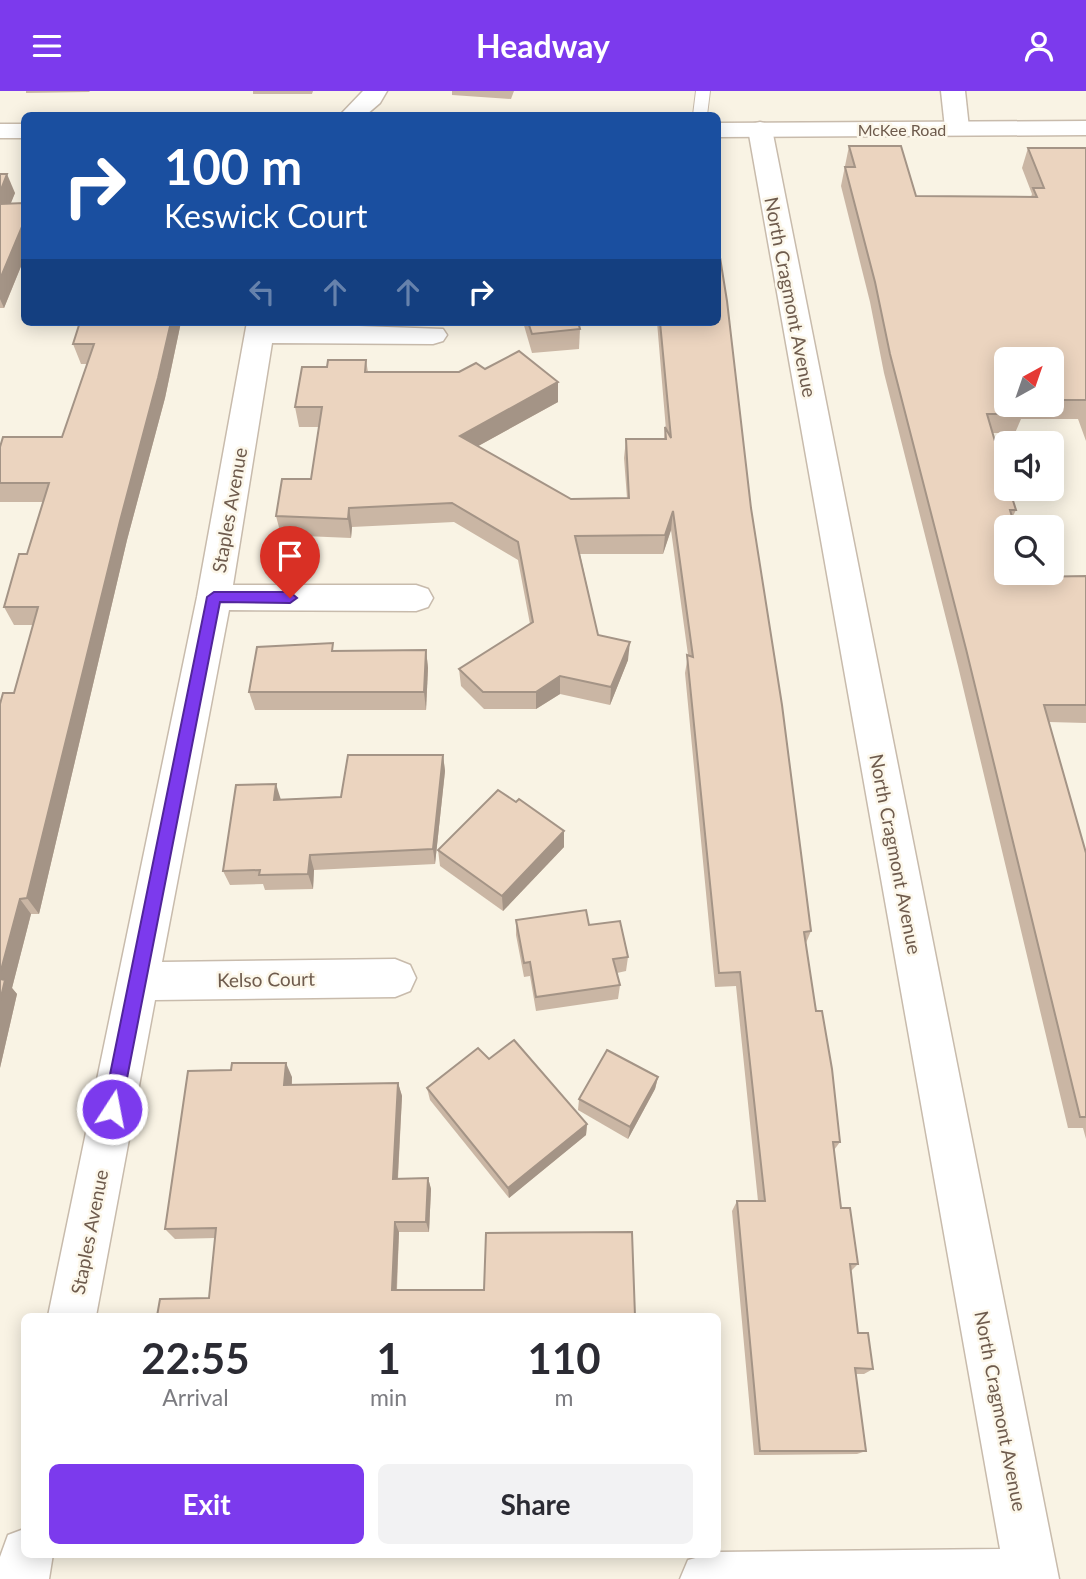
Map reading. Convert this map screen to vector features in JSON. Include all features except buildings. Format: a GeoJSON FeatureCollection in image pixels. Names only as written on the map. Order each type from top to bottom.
{"type":"FeatureCollection","features":[{"type":"Feature","properties":{"kind":"street"},"geometry":{"type":"LineString","coordinates":[[356,112],[372,98],[375,91]]}},
{"type":"Feature","properties":{"kind":"street"},"geometry":{"type":"LineString","coordinates":[[953,91],[957,128]]}},
{"type":"Feature","properties":{"kind":"street","name":"McKee Road"},"geometry":{"type":"LineString","coordinates":[[721,130],[1086,128]]}},
{"type":"Feature","properties":{"kind":"street","name":"North Cragmont Avenue"},"geometry":{"type":"LineString","coordinates":[[760,129],[1032,1577]]}},
{"type":"Feature","properties":{"kind":"street"},"geometry":{"type":"LineString","coordinates":[[0,131],[21,131]]}},
{"type":"Feature","properties":{"kind":"street"},"geometry":{"type":"LineString","coordinates":[[260,328],[433,335]]}},
{"type":"Feature","properties":{"kind":"street","name":"Staples Avenue"},"geometry":{"type":"LineString","coordinates":[[73,1313],[214,597],[260,328]]}},
{"type":"Feature","properties":{"kind":"street"},"geometry":{"type":"LineString","coordinates":[[214,597],[416,599]]}},
{"type":"Feature","properties":{"kind":"street","name":"Kelso Court"},"geometry":{"type":"LineString","coordinates":[[137,981],[395,978]]}},
{"type":"Feature","properties":{"kind":"street"},"geometry":{"type":"LineString","coordinates":[[22,1579],[26,1558]]}},
{"type":"Feature","properties":{"kind":"street"},"geometry":{"type":"LineString","coordinates":[[708,1579],[1032,1577]]}},
{"type":"Feature","properties":{"kind":"lane"},"geometry":{"type":"LineString","coordinates":[[700,112],[702,91]]}},
{"type":"Feature","properties":{"kind":"route"},"geometry":{"type":"LineString","coordinates":[[112,1109],[214,597],[290,598]]}}]}
